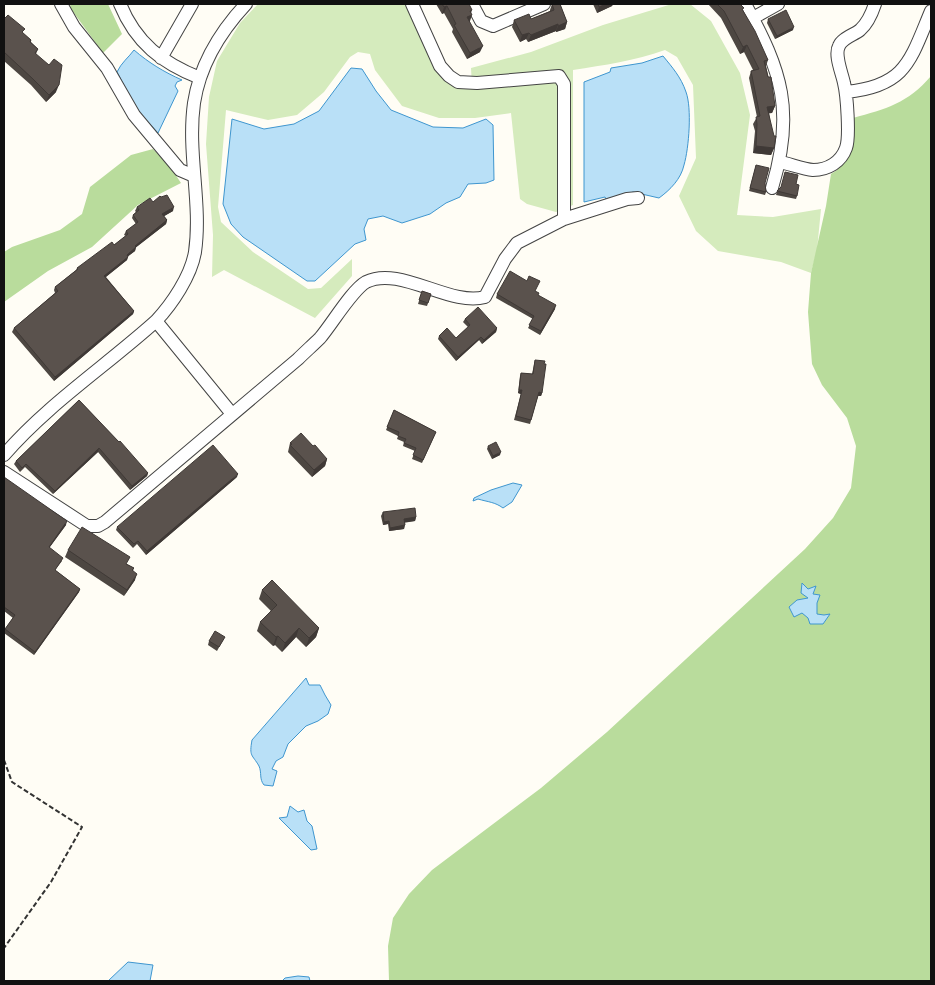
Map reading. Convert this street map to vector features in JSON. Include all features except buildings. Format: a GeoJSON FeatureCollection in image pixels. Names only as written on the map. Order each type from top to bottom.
{"type":"FeatureCollection","features":[{"type":"Feature","properties":{"kind":"street"},"geometry":{"type":"LineString","coordinates":[[61,4],[74,26],[107,68],[134,115],[180,170],[194,176]]}},
{"type":"Feature","properties":{"kind":"street"},"geometry":{"type":"LineString","coordinates":[[120,4],[131,27],[150,50],[186,72],[200,78]]}},
{"type":"Feature","properties":{"kind":"street"},"geometry":{"type":"LineString","coordinates":[[161,58],[192,4]]}},
{"type":"Feature","properties":{"kind":"street"},"geometry":{"type":"LineString","coordinates":[[4,455],[42,417],[156,321],[167,309],[184,282],[195,254],[197,225],[192,137],[194,103],[200,78],[216,43],[228,23],[246,4]]}},
{"type":"Feature","properties":{"kind":"street"},"geometry":{"type":"LineString","coordinates":[[412,4],[440,66],[458,82],[477,83],[559,76],[564,84],[564,219]]}},
{"type":"Feature","properties":{"kind":"street"},"geometry":{"type":"LineString","coordinates":[[472,4],[481,21],[492,26],[544,4]]}},
{"type":"Feature","properties":{"kind":"street"},"geometry":{"type":"LineString","coordinates":[[745,4],[772,56],[782,92],[784,119],[780,162],[772,188]]}},
{"type":"Feature","properties":{"kind":"street"},"geometry":{"type":"LineString","coordinates":[[753,18],[778,4]]}},
{"type":"Feature","properties":{"kind":"street"},"geometry":{"type":"LineString","coordinates":[[780,162],[813,170],[828,167],[839,160],[847,147],[846,92],[838,54],[839,46],[843,41],[861,29],[870,18],[876,4]]}},
{"type":"Feature","properties":{"kind":"street"},"geometry":{"type":"LineString","coordinates":[[846,92],[868,90],[887,82],[900,72],[911,59],[931,11]]}},
{"type":"Feature","properties":{"kind":"street"},"geometry":{"type":"LineString","coordinates":[[4,472],[87,526],[98,526],[106,522],[298,359],[320,338],[348,300],[366,282],[385,277],[449,294],[478,299],[485,297],[505,259],[517,243],[564,219],[638,198]]}},
{"type":"Feature","properties":{"kind":"street"},"geometry":{"type":"LineString","coordinates":[[156,321],[232,414]]}},
{"type":"Feature","properties":{"kind":"path"},"geometry":{"type":"LineString","coordinates":[[4,760],[12,782],[82,827],[51,882],[4,948]]}},
{"type":"Feature","properties":{"kind":"green space"},"geometry":{"type":"Polygon","coordinates":[[[70,4],[108,4],[122,34],[103,53],[71,9],[70,4]]]}},
{"type":"Feature","properties":{"kind":"green space"},"geometry":{"type":"Polygon","coordinates":[[[258,4],[409,4],[439,70],[472,86],[471,68],[531,52],[603,25],[672,4],[690,4],[711,21],[740,73],[750,115],[737,215],[773,217],[821,209],[817,250],[811,273],[781,262],[718,251],[696,231],[679,196],[696,158],[693,85],[677,57],[665,50],[631,60],[573,70],[573,205],[556,212],[527,204],[520,199],[511,113],[475,118],[439,118],[402,106],[375,70],[370,54],[358,52],[350,57],[324,92],[297,115],[268,120],[226,110],[218,207],[221,222],[253,252],[308,289],[321,288],[352,259],[352,276],[315,318],[224,270],[212,277],[213,235],[206,144],[209,97],[217,61],[240,23],[258,4]]]}},
{"type":"Feature","properties":{"kind":"green space"},"geometry":{"type":"Polygon","coordinates":[[[931,76],[931,981],[389,981],[388,946],[393,918],[409,894],[432,870],[541,788],[607,732],[805,549],[833,518],[851,488],[856,446],[847,418],[822,385],[812,364],[808,312],[811,273],[831,174],[846,160],[853,118],[896,104],[914,93],[931,76]]]}},
{"type":"Feature","properties":{"kind":"green space"},"geometry":{"type":"Polygon","coordinates":[[[153,149],[169,165],[181,183],[138,205],[92,247],[48,271],[4,302],[4,252],[12,247],[60,230],[82,214],[90,187],[131,155],[153,149]]]}},
{"type":"Feature","properties":{"kind":"water"},"geometry":{"type":"Polygon","coordinates":[[[134,50],[157,67],[182,80],[177,82],[175,86],[178,91],[158,133],[137,110],[117,72],[134,50]]]}},
{"type":"Feature","properties":{"kind":"water"},"geometry":{"type":"Polygon","coordinates":[[[663,56],[679,77],[688,99],[688,139],[683,170],[671,188],[659,198],[633,192],[607,201],[605,197],[584,202],[584,82],[610,72],[611,68],[642,63],[663,56]]]}},
{"type":"Feature","properties":{"kind":"water"},"geometry":{"type":"Polygon","coordinates":[[[351,68],[362,69],[391,110],[433,127],[463,128],[486,119],[493,125],[494,180],[486,183],[468,184],[460,197],[446,203],[430,214],[402,223],[383,216],[368,219],[364,229],[366,240],[355,244],[315,281],[307,281],[243,237],[231,224],[223,204],[232,119],[264,129],[294,124],[319,111],[351,68]]]}},
{"type":"Feature","properties":{"kind":"water"},"geometry":{"type":"Polygon","coordinates":[[[513,483],[522,485],[512,502],[503,508],[494,503],[478,499],[473,501],[474,498],[491,490],[513,483]]]}},
{"type":"Feature","properties":{"kind":"water"},"geometry":{"type":"Polygon","coordinates":[[[802,583],[808,589],[816,586],[813,594],[820,595],[817,603],[817,614],[830,614],[823,624],[810,624],[808,618],[802,613],[794,617],[789,607],[797,600],[808,598],[801,593],[802,583]]]}},
{"type":"Feature","properties":{"kind":"water"},"geometry":{"type":"Polygon","coordinates":[[[306,678],[309,685],[320,685],[331,705],[328,714],[306,726],[288,744],[283,757],[276,761],[272,769],[277,771],[273,786],[264,785],[259,766],[251,753],[252,740],[306,678]]]}},
{"type":"Feature","properties":{"kind":"water"},"geometry":{"type":"Polygon","coordinates":[[[290,806],[298,812],[304,810],[307,821],[312,826],[317,849],[311,850],[279,818],[287,817],[290,806]]]}},
{"type":"Feature","properties":{"kind":"water"},"geometry":{"type":"Polygon","coordinates":[[[128,962],[153,965],[150,981],[108,981],[128,962]]]}},
{"type":"Feature","properties":{"kind":"water"},"geometry":{"type":"Polygon","coordinates":[[[309,977],[310,981],[282,981],[285,978],[309,977]]]}}]}
